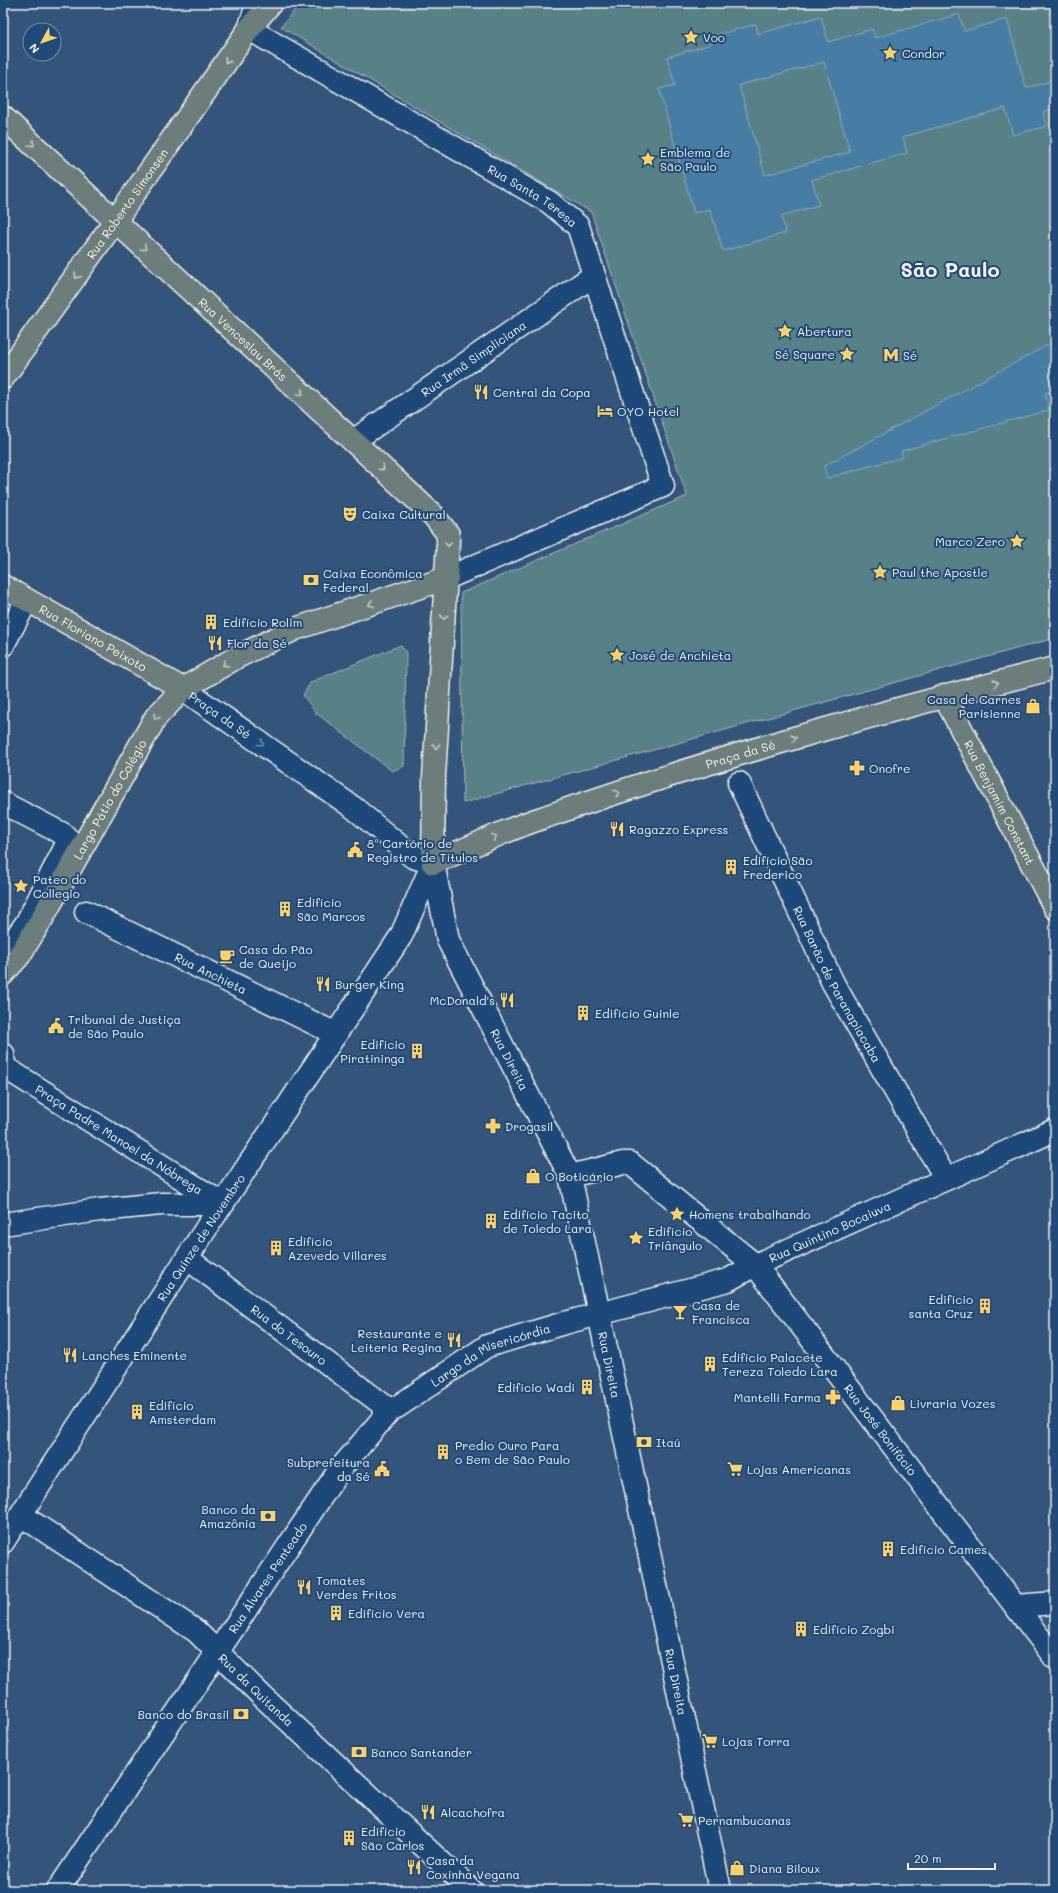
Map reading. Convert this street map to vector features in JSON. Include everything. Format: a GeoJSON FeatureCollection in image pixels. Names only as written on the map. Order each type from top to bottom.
{"type":"FeatureCollection","features":[{"type":"Feature","properties":{"kind":"main road","name":"Rua Roberto Simonsen"},"geometry":{"type":"LineString","coordinates":[[3,378],[116,221],[249,29],[270,3]]}},
{"type":"Feature","properties":{"kind":"main road","name":"Rua Venceslau Brás"},"geometry":{"type":"LineString","coordinates":[[3,117],[443,526],[448,534],[447,578]]}},
{"type":"Feature","properties":{"kind":"main road","name":"Praça da Sé"},"geometry":{"type":"LineString","coordinates":[[183,689],[237,657],[295,629],[447,578]]}},
{"type":"Feature","properties":{"kind":"main road"},"geometry":{"type":"LineString","coordinates":[[433,863],[434,777],[447,578]]}},
{"type":"Feature","properties":{"kind":"main road","name":"Rua Floriano Peixoto"},"geometry":{"type":"LineString","coordinates":[[3,586],[183,689]]}},
{"type":"Feature","properties":{"kind":"main road","name":"Praça da Sé"},"geometry":{"type":"LineString","coordinates":[[433,863],[540,818],[727,757],[944,696],[1055,668]]}},
{"type":"Feature","properties":{"kind":"main road","name":"Largo Pátio do Colégio"},"geometry":{"type":"LineString","coordinates":[[3,974],[19,956],[40,922],[156,716],[183,689]]}},
{"type":"Feature","properties":{"kind":"main road","name":"Rua Benjamim Constant"},"geometry":{"type":"LineString","coordinates":[[944,696],[1055,908]]}},
{"type":"Feature","properties":{"kind":"street"},"geometry":{"type":"LineString","coordinates":[[249,29],[258,3]]}},
{"type":"Feature","properties":{"kind":"street","name":"Rua Santa Teresa"},"geometry":{"type":"LineString","coordinates":[[249,29],[549,202],[578,226],[663,486]]}},
{"type":"Feature","properties":{"kind":"street","name":"Rua Irmã Simpliciana"},"geometry":{"type":"LineString","coordinates":[[353,441],[594,276]]}},
{"type":"Feature","properties":{"kind":"street","name":"Praça da Sé"},"geometry":{"type":"LineString","coordinates":[[447,578],[663,486]]}},
{"type":"Feature","properties":{"kind":"street"},"geometry":{"type":"LineString","coordinates":[[3,645],[27,600]]}},
{"type":"Feature","properties":{"kind":"street","name":"Praça da Sé"},"geometry":{"type":"LineString","coordinates":[[183,689],[331,792],[413,856],[433,863]]}},
{"type":"Feature","properties":{"kind":"street","name":"Rua Barão de Paranapiacaba"},"geometry":{"type":"LineString","coordinates":[[739,783],[833,983],[946,1179]]}},
{"type":"Feature","properties":{"kind":"street","name":"Largo Pátio do Colégio"},"geometry":{"type":"LineString","coordinates":[[3,803],[63,834],[68,840],[27,922],[3,956]]}},
{"type":"Feature","properties":{"kind":"street","name":"Rua Quinze de Novembro"},"geometry":{"type":"LineString","coordinates":[[3,1542],[223,1204],[401,936],[433,863]]}},
{"type":"Feature","properties":{"kind":"street","name":"Rua Direita"},"geometry":{"type":"LineString","coordinates":[[433,863],[448,940],[570,1176],[720,1890]]}},
{"type":"Feature","properties":{"kind":"street","name":"Rua Anchieta"},"geometry":{"type":"LineString","coordinates":[[86,912],[336,1034]]}},
{"type":"Feature","properties":{"kind":"street","name":"Praça Padre Manoel da Nóbrega"},"geometry":{"type":"LineString","coordinates":[[3,1054],[4,1067],[223,1204]]}},
{"type":"Feature","properties":{"kind":"street","name":"Rua Quintino Bocaiuva"},"geometry":{"type":"LineString","coordinates":[[599,1315],[728,1280],[755,1265],[1055,1130]]}},
{"type":"Feature","properties":{"kind":"street","name":"Rua José Bonifácio"},"geometry":{"type":"LineString","coordinates":[[570,1176],[623,1163],[630,1164],[755,1265],[1055,1658]]}},
{"type":"Feature","properties":{"kind":"street","name":"Praça Padre Manoel da Nóbrega"},"geometry":{"type":"LineString","coordinates":[[3,1224],[100,1210],[161,1204],[223,1204]]}},
{"type":"Feature","properties":{"kind":"street","name":"Rua do Tesouro"},"geometry":{"type":"LineString","coordinates":[[188,1259],[390,1410]]}},
{"type":"Feature","properties":{"kind":"street","name":"Largo da Misericórdia"},"geometry":{"type":"LineString","coordinates":[[390,1410],[397,1407],[487,1346],[599,1315]]}},
{"type":"Feature","properties":{"kind":"street","name":"Rua Álvares Penteado"},"geometry":{"type":"LineString","coordinates":[[58,1890],[340,1469],[390,1410]]}},
{"type":"Feature","properties":{"kind":"street","name":"Rua da Quitanda"},"geometry":{"type":"LineString","coordinates":[[20,1515],[196,1631],[471,1890]]}},
{"type":"Feature","properties":{"kind":"street"},"geometry":{"type":"LineString","coordinates":[[1016,1606],[1055,1603]]}},
{"type":"Feature","properties":{"kind":"green space","name":"Sé Square"},"geometry":{"type":"Polygon","coordinates":[[[300,3],[1055,3],[1055,638],[463,803],[461,593],[687,496],[591,212],[281,27],[300,3]]]}},
{"type":"Feature","properties":{"kind":"green space"},"geometry":{"type":"Polygon","coordinates":[[[401,645],[406,653],[404,766],[392,771],[316,713],[303,695],[311,682],[401,645]]]}},
{"type":"Feature","properties":{"kind":"water"},"geometry":{"type":"Polygon","coordinates":[[[959,14],[964,31],[1007,19],[1026,88],[1055,80],[1055,108],[1043,112],[1047,126],[1013,135],[1005,108],[903,137],[907,153],[812,180],[819,205],[781,216],[786,233],[723,251],[710,209],[694,213],[659,89],[675,85],[667,57],[711,44],[709,37],[756,24],[758,34],[821,16],[828,42],[872,29],[875,38],[959,14]],[[824,62],[739,85],[765,175],[850,152],[824,62]]]}},
{"type":"Feature","properties":{"kind":"water"},"geometry":{"type":"Polygon","coordinates":[[[1055,341],[1055,391],[1045,393],[1049,410],[901,451],[903,457],[827,478],[824,466],[1055,341]]]}},
{"type":"Feature","properties":{"kind":"place","name":"Voo"},"geometry":{"type":"Point","coordinates":[691,37]}},
{"type":"Feature","properties":{"kind":"place","name":"Condor"},"geometry":{"type":"Point","coordinates":[890,53]}},
{"type":"Feature","properties":{"kind":"place","name":"Emblema de São Paulo"},"geometry":{"type":"Point","coordinates":[648,159]}},
{"type":"Feature","properties":{"kind":"place","name":"Abertura"},"geometry":{"type":"Point","coordinates":[785,331]}},
{"type":"Feature","properties":{"kind":"place","name":"Sé Square"},"geometry":{"type":"Point","coordinates":[847,354]}},
{"type":"Feature","properties":{"kind":"place","name":"Sé"},"geometry":{"type":"Point","coordinates":[891,355]}},
{"type":"Feature","properties":{"kind":"place","name":"Central da Copa"},"geometry":{"type":"Point","coordinates":[481,392]}},
{"type":"Feature","properties":{"kind":"place","name":"OYO Hotel"},"geometry":{"type":"Point","coordinates":[605,411]}},
{"type":"Feature","properties":{"kind":"place","name":"Caixa Cultural"},"geometry":{"type":"Point","coordinates":[350,514]}},
{"type":"Feature","properties":{"kind":"place","name":"Marco Zero"},"geometry":{"type":"Point","coordinates":[1017,541]}},
{"type":"Feature","properties":{"kind":"place","name":"Paul the Apostle"},"geometry":{"type":"Point","coordinates":[880,572]}},
{"type":"Feature","properties":{"kind":"place","name":"Caixa Econômica Federal"},"geometry":{"type":"Point","coordinates":[311,580]}},
{"type":"Feature","properties":{"kind":"place","name":"Edifício Rolim"},"geometry":{"type":"Point","coordinates":[211,622]}},
{"type":"Feature","properties":{"kind":"place","name":"Flor da Sé"},"geometry":{"type":"Point","coordinates":[215,643]}},
{"type":"Feature","properties":{"kind":"place","name":"José de Anchieta"},"geometry":{"type":"Point","coordinates":[617,655]}},
{"type":"Feature","properties":{"kind":"place","name":"Casa de Carnes Parisienne"},"geometry":{"type":"Point","coordinates":[1033,706]}},
{"type":"Feature","properties":{"kind":"place","name":"Onofre"},"geometry":{"type":"Point","coordinates":[857,768]}},
{"type":"Feature","properties":{"kind":"place","name":"Ragazzo Express"},"geometry":{"type":"Point","coordinates":[617,829]}},
{"type":"Feature","properties":{"kind":"place","name":"8º Cartório de Registro de Títulos"},"geometry":{"type":"Point","coordinates":[355,850]}},
{"type":"Feature","properties":{"kind":"place","name":"Edifício São Frederico"},"geometry":{"type":"Point","coordinates":[731,867]}},
{"type":"Feature","properties":{"kind":"place","name":"Pateo do Collegio"},"geometry":{"type":"Point","coordinates":[21,886]}},
{"type":"Feature","properties":{"kind":"place","name":"Edifício São Marcos"},"geometry":{"type":"Point","coordinates":[285,909]}},
{"type":"Feature","properties":{"kind":"place","name":"Casa do Pão de Queijo"},"geometry":{"type":"Point","coordinates":[227,956]}},
{"type":"Feature","properties":{"kind":"place","name":"Burger King"},"geometry":{"type":"Point","coordinates":[323,984]}},
{"type":"Feature","properties":{"kind":"place","name":"McDonald's"},"geometry":{"type":"Point","coordinates":[507,1000]}},
{"type":"Feature","properties":{"kind":"place","name":"Edifício Guinle"},"geometry":{"type":"Point","coordinates":[583,1013]}},
{"type":"Feature","properties":{"kind":"place","name":"Tribunal de Justiça de São Paulo"},"geometry":{"type":"Point","coordinates":[56,1026]}},
{"type":"Feature","properties":{"kind":"place","name":"Edifício Piratininga"},"geometry":{"type":"Point","coordinates":[417,1051]}},
{"type":"Feature","properties":{"kind":"place","name":"Drogasil"},"geometry":{"type":"Point","coordinates":[493,1126]}},
{"type":"Feature","properties":{"kind":"place","name":"O Boticário"},"geometry":{"type":"Point","coordinates":[533,1176]}},
{"type":"Feature","properties":{"kind":"place","name":"Homens trabalhando"},"geometry":{"type":"Point","coordinates":[677,1214]}},
{"type":"Feature","properties":{"kind":"place","name":"Edifício Tacito de Toledo Lara"},"geometry":{"type":"Point","coordinates":[491,1221]}},
{"type":"Feature","properties":{"kind":"place","name":"Edifício Triângulo"},"geometry":{"type":"Point","coordinates":[636,1238]}},
{"type":"Feature","properties":{"kind":"place","name":"Edifício Azevedo Villares"},"geometry":{"type":"Point","coordinates":[276,1248]}},
{"type":"Feature","properties":{"kind":"place","name":"Edifício santa Cruz"},"geometry":{"type":"Point","coordinates":[985,1306]}},
{"type":"Feature","properties":{"kind":"place","name":"Casa de Francisca"},"geometry":{"type":"Point","coordinates":[680,1312]}},
{"type":"Feature","properties":{"kind":"place","name":"Restaurante e Leiteria Regina"},"geometry":{"type":"Point","coordinates":[454,1340]}},
{"type":"Feature","properties":{"kind":"place","name":"Lanches Eminente"},"geometry":{"type":"Point","coordinates":[70,1355]}},
{"type":"Feature","properties":{"kind":"place","name":"Edifício Palacete Tereza Toledo Lara"},"geometry":{"type":"Point","coordinates":[710,1364]}},
{"type":"Feature","properties":{"kind":"place","name":"Edifício Wadi"},"geometry":{"type":"Point","coordinates":[587,1387]}},
{"type":"Feature","properties":{"kind":"place","name":"Mantelli Farma"},"geometry":{"type":"Point","coordinates":[833,1397]}},
{"type":"Feature","properties":{"kind":"place","name":"Livraria Vozes"},"geometry":{"type":"Point","coordinates":[898,1403]}},
{"type":"Feature","properties":{"kind":"place","name":"Edifício Amsterdam"},"geometry":{"type":"Point","coordinates":[137,1412]}},
{"type":"Feature","properties":{"kind":"place","name":"Itaú"},"geometry":{"type":"Point","coordinates":[644,1442]}},
{"type":"Feature","properties":{"kind":"place","name":"Predio Ouro Para o Bem de São Paulo"},"geometry":{"type":"Point","coordinates":[443,1452]}},
{"type":"Feature","properties":{"kind":"place","name":"Subprefeitura da Sé"},"geometry":{"type":"Point","coordinates":[382,1469]}},
{"type":"Feature","properties":{"kind":"place","name":"Lojas Americanas"},"geometry":{"type":"Point","coordinates":[735,1469]}},
{"type":"Feature","properties":{"kind":"place","name":"Banco da Amazônia"},"geometry":{"type":"Point","coordinates":[268,1516]}},
{"type":"Feature","properties":{"kind":"place","name":"Edifício Cames"},"geometry":{"type":"Point","coordinates":[888,1549]}},
{"type":"Feature","properties":{"kind":"place","name":"Tomates Verdes Fritos"},"geometry":{"type":"Point","coordinates":[304,1587]}},
{"type":"Feature","properties":{"kind":"place","name":"Edifício Vera"},"geometry":{"type":"Point","coordinates":[336,1613]}},
{"type":"Feature","properties":{"kind":"place","name":"Edifício Zogbi"},"geometry":{"type":"Point","coordinates":[801,1629]}},
{"type":"Feature","properties":{"kind":"place","name":"Banco do Brasil"},"geometry":{"type":"Point","coordinates":[241,1714]}},
{"type":"Feature","properties":{"kind":"place","name":"Lojas Torra"},"geometry":{"type":"Point","coordinates":[710,1741]}},
{"type":"Feature","properties":{"kind":"place","name":"Banco Santander"},"geometry":{"type":"Point","coordinates":[359,1752]}},
{"type":"Feature","properties":{"kind":"place","name":"Alcachofra"},"geometry":{"type":"Point","coordinates":[428,1812]}},
{"type":"Feature","properties":{"kind":"place","name":"Pernambucanas"},"geometry":{"type":"Point","coordinates":[686,1820]}},
{"type":"Feature","properties":{"kind":"place","name":"Edifício São Carlos"},"geometry":{"type":"Point","coordinates":[349,1838]}},
{"type":"Feature","properties":{"kind":"place","name":"Casa da Coxinha Vegana"},"geometry":{"type":"Point","coordinates":[414,1867]}},
{"type":"Feature","properties":{"kind":"place","name":"Diana Biloux"},"geometry":{"type":"Point","coordinates":[737,1868]}},
{"type":"Feature","properties":{"kind":"district","name":"São Paulo"},"geometry":{"type":"Point","coordinates":[950,269]}}]}
